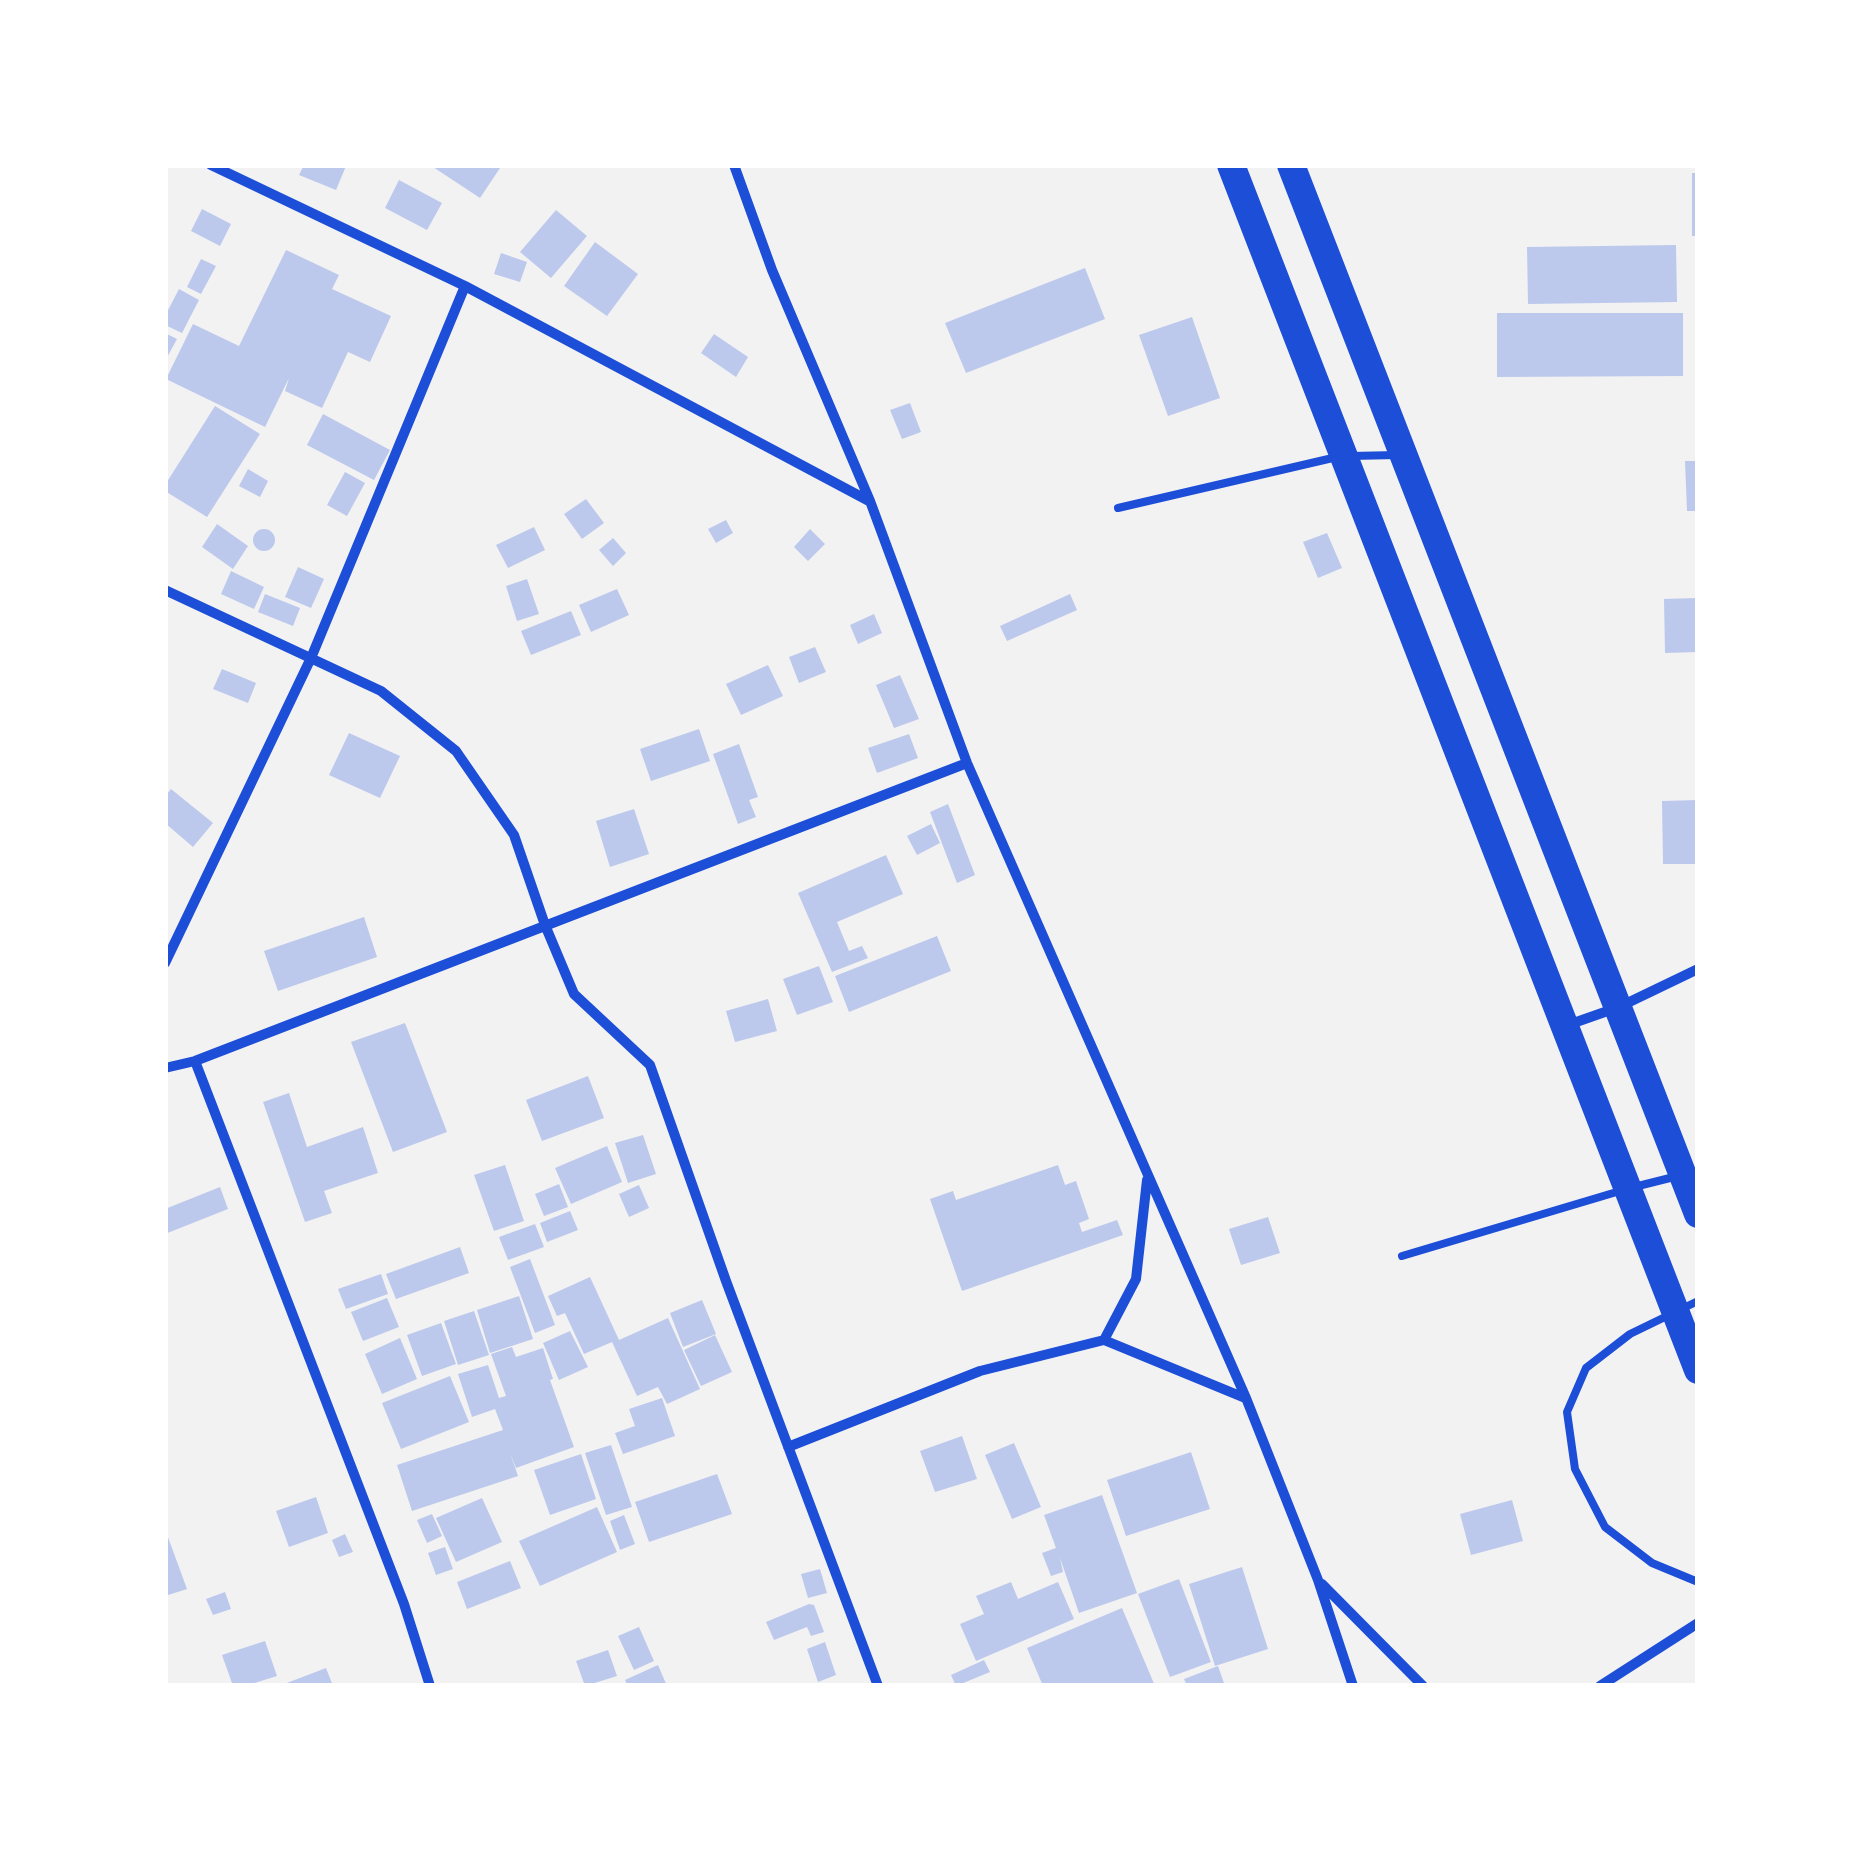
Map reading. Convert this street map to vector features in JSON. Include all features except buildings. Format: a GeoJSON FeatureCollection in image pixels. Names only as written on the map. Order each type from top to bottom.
{"type":"FeatureCollection","features":[{"type":"Feature","properties":{"kind":"highway"},"geometry":{"type":"LineString","coordinates":[[1232,165],[1628,1188],[1687,1306],[1698,1370]]}},
{"type":"Feature","properties":{"kind":"highway"},"geometry":{"type":"LineString","coordinates":[[1292,165],[1698,1214]]}},
{"type":"Feature","properties":{"kind":"street"},"geometry":{"type":"LineString","coordinates":[[212,165],[465,286],[870,502]]}},
{"type":"Feature","properties":{"kind":"street"},"geometry":{"type":"LineString","coordinates":[[734,165],[772,270],[870,502],[966,762],[1246,1398],[1318,1580],[1352,1686]]}},
{"type":"Feature","properties":{"kind":"street"},"geometry":{"type":"LineString","coordinates":[[165,963],[312,658],[465,286]]}},
{"type":"Feature","properties":{"kind":"street"},"geometry":{"type":"LineString","coordinates":[[165,590],[380,691],[456,751],[514,836],[574,994],[650,1065],[878,1686]]}},
{"type":"Feature","properties":{"kind":"street"},"geometry":{"type":"LineString","coordinates":[[165,1068],[195,1061],[966,762]]}},
{"type":"Feature","properties":{"kind":"street"},"geometry":{"type":"LineString","coordinates":[[1564,1026],[1619,1007],[1698,969]]}},
{"type":"Feature","properties":{"kind":"street"},"geometry":{"type":"LineString","coordinates":[[195,1061],[404,1604],[430,1686]]}},
{"type":"Feature","properties":{"kind":"street"},"geometry":{"type":"LineString","coordinates":[[1104,1340],[1136,1279],[1148,1176]]}},
{"type":"Feature","properties":{"kind":"street"},"geometry":{"type":"LineString","coordinates":[[788,1447],[980,1371],[1104,1340],[1246,1398]]}},
{"type":"Feature","properties":{"kind":"street"},"geometry":{"type":"LineString","coordinates":[[1318,1580],[1423,1686]]}},
{"type":"Feature","properties":{"kind":"street"},"geometry":{"type":"LineString","coordinates":[[1600,1686],[1698,1623]]}},
{"type":"Feature","properties":{"kind":"lane"},"geometry":{"type":"LineString","coordinates":[[1118,508],[1343,456],[1402,455]]}},
{"type":"Feature","properties":{"kind":"lane"},"geometry":{"type":"LineString","coordinates":[[1402,1256],[1683,1174]]}},
{"type":"Feature","properties":{"kind":"lane"},"geometry":{"type":"LineString","coordinates":[[1687,1306],[1630,1334],[1586,1368],[1567,1412],[1576,1469],[1605,1527],[1652,1564],[1698,1582]]}}]}
